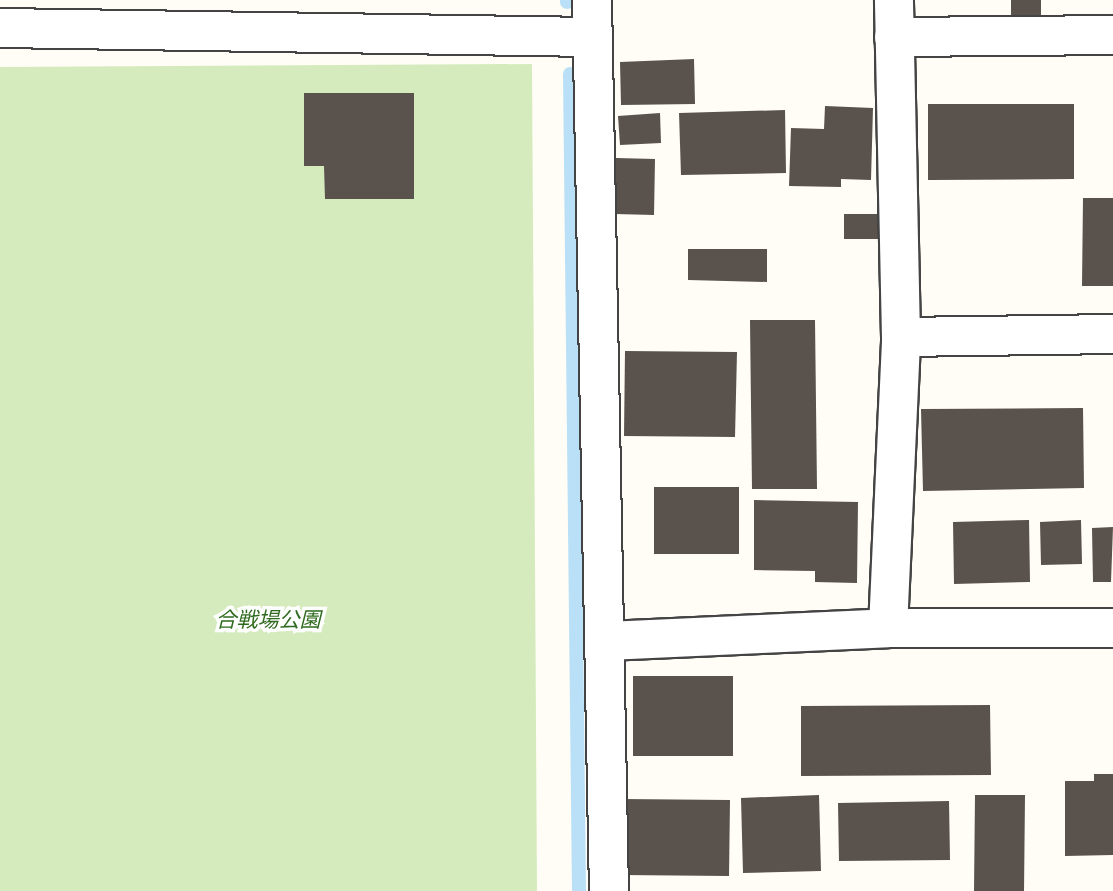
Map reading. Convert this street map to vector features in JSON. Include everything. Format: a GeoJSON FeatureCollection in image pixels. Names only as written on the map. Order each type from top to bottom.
{"type":"FeatureCollection","features":[{"type":"Feature","properties":{"kind":"street"},"geometry":{"type":"LineString","coordinates":[[0,28],[592,18],[607,641],[609,891]]}},
{"type":"Feature","properties":{"kind":"street"},"geometry":{"type":"LineString","coordinates":[[888,628],[901,337],[894,18],[1113,34]]}},
{"type":"Feature","properties":{"kind":"street"},"geometry":{"type":"LineString","coordinates":[[901,337],[1113,334]]}},
{"type":"Feature","properties":{"kind":"street"},"geometry":{"type":"LineString","coordinates":[[607,641],[888,628],[1113,628]]}},
{"type":"Feature","properties":{"kind":"green space","name":"合戦場公園"},"geometry":{"type":"Polygon","coordinates":[[[532,64],[537,891],[0,891],[0,67],[532,64]]]}},
{"type":"Feature","properties":{"kind":"building"},"geometry":{"type":"Polygon","coordinates":[[[1011,0],[1041,0],[1041,15],[1011,15],[1011,0]]]}},
{"type":"Feature","properties":{"kind":"building"},"geometry":{"type":"Polygon","coordinates":[[[694,59],[695,104],[621,105],[620,62],[694,59]]]}},
{"type":"Feature","properties":{"kind":"building"},"geometry":{"type":"Polygon","coordinates":[[[304,93],[414,93],[414,199],[325,199],[324,166],[304,166],[304,93]]]}},
{"type":"Feature","properties":{"kind":"building"},"geometry":{"type":"Polygon","coordinates":[[[928,104],[1074,104],[1074,179],[928,180],[928,104]]]}},
{"type":"Feature","properties":{"kind":"building"},"geometry":{"type":"Polygon","coordinates":[[[825,106],[873,108],[871,180],[841,179],[841,187],[789,186],[791,128],[824,129],[825,106]]]}},
{"type":"Feature","properties":{"kind":"building"},"geometry":{"type":"Polygon","coordinates":[[[785,110],[786,173],[681,175],[679,113],[785,110]]]}},
{"type":"Feature","properties":{"kind":"building"},"geometry":{"type":"Polygon","coordinates":[[[660,113],[661,143],[620,145],[618,116],[660,113]]]}},
{"type":"Feature","properties":{"kind":"building"},"geometry":{"type":"Polygon","coordinates":[[[616,158],[655,159],[654,215],[615,214],[616,158]]]}},
{"type":"Feature","properties":{"kind":"building"},"geometry":{"type":"Polygon","coordinates":[[[1083,198],[1113,198],[1113,286],[1082,286],[1083,198]]]}},
{"type":"Feature","properties":{"kind":"building"},"geometry":{"type":"Polygon","coordinates":[[[844,214],[881,214],[880,239],[844,239],[844,214]]]}},
{"type":"Feature","properties":{"kind":"building"},"geometry":{"type":"Polygon","coordinates":[[[688,249],[767,249],[767,282],[688,280],[688,249]]]}},
{"type":"Feature","properties":{"kind":"building"},"geometry":{"type":"Polygon","coordinates":[[[750,320],[815,320],[817,489],[752,489],[750,320]]]}},
{"type":"Feature","properties":{"kind":"building"},"geometry":{"type":"Polygon","coordinates":[[[625,351],[737,352],[735,437],[624,436],[625,351]]]}},
{"type":"Feature","properties":{"kind":"building"},"geometry":{"type":"Polygon","coordinates":[[[1083,408],[1084,488],[923,491],[921,409],[1083,408]]]}},
{"type":"Feature","properties":{"kind":"building"},"geometry":{"type":"Polygon","coordinates":[[[654,487],[739,487],[739,554],[654,554],[654,487]]]}},
{"type":"Feature","properties":{"kind":"building"},"geometry":{"type":"Polygon","coordinates":[[[754,500],[858,502],[857,583],[815,582],[815,571],[754,570],[754,500]]]}},
{"type":"Feature","properties":{"kind":"building"},"geometry":{"type":"Polygon","coordinates":[[[1029,520],[1030,582],[954,584],[953,522],[1029,520]]]}},
{"type":"Feature","properties":{"kind":"building"},"geometry":{"type":"Polygon","coordinates":[[[1081,520],[1082,564],[1041,565],[1040,522],[1081,520]]]}},
{"type":"Feature","properties":{"kind":"building"},"geometry":{"type":"Polygon","coordinates":[[[1113,527],[1111,582],[1093,582],[1092,528],[1113,527]]]}},
{"type":"Feature","properties":{"kind":"building"},"geometry":{"type":"Polygon","coordinates":[[[633,676],[733,676],[733,756],[633,756],[633,676]]]}},
{"type":"Feature","properties":{"kind":"building"},"geometry":{"type":"Polygon","coordinates":[[[990,705],[991,775],[801,776],[801,706],[990,705]]]}},
{"type":"Feature","properties":{"kind":"building"},"geometry":{"type":"Polygon","coordinates":[[[1094,774],[1113,774],[1113,855],[1065,856],[1065,781],[1094,781],[1094,774]]]}},
{"type":"Feature","properties":{"kind":"building"},"geometry":{"type":"Polygon","coordinates":[[[819,795],[821,871],[743,873],[741,798],[819,795]]]}},
{"type":"Feature","properties":{"kind":"building"},"geometry":{"type":"Polygon","coordinates":[[[975,795],[1025,795],[1024,891],[974,891],[975,795]]]}},
{"type":"Feature","properties":{"kind":"building"},"geometry":{"type":"Polygon","coordinates":[[[622,799],[730,800],[729,876],[622,875],[622,799]]]}},
{"type":"Feature","properties":{"kind":"building"},"geometry":{"type":"Polygon","coordinates":[[[949,801],[950,860],[839,861],[838,803],[949,801]]]}},
{"type":"Feature","properties":{"kind":"waterway"},"geometry":{"type":"LineString","coordinates":[[570,74],[579,891]]}}]}
